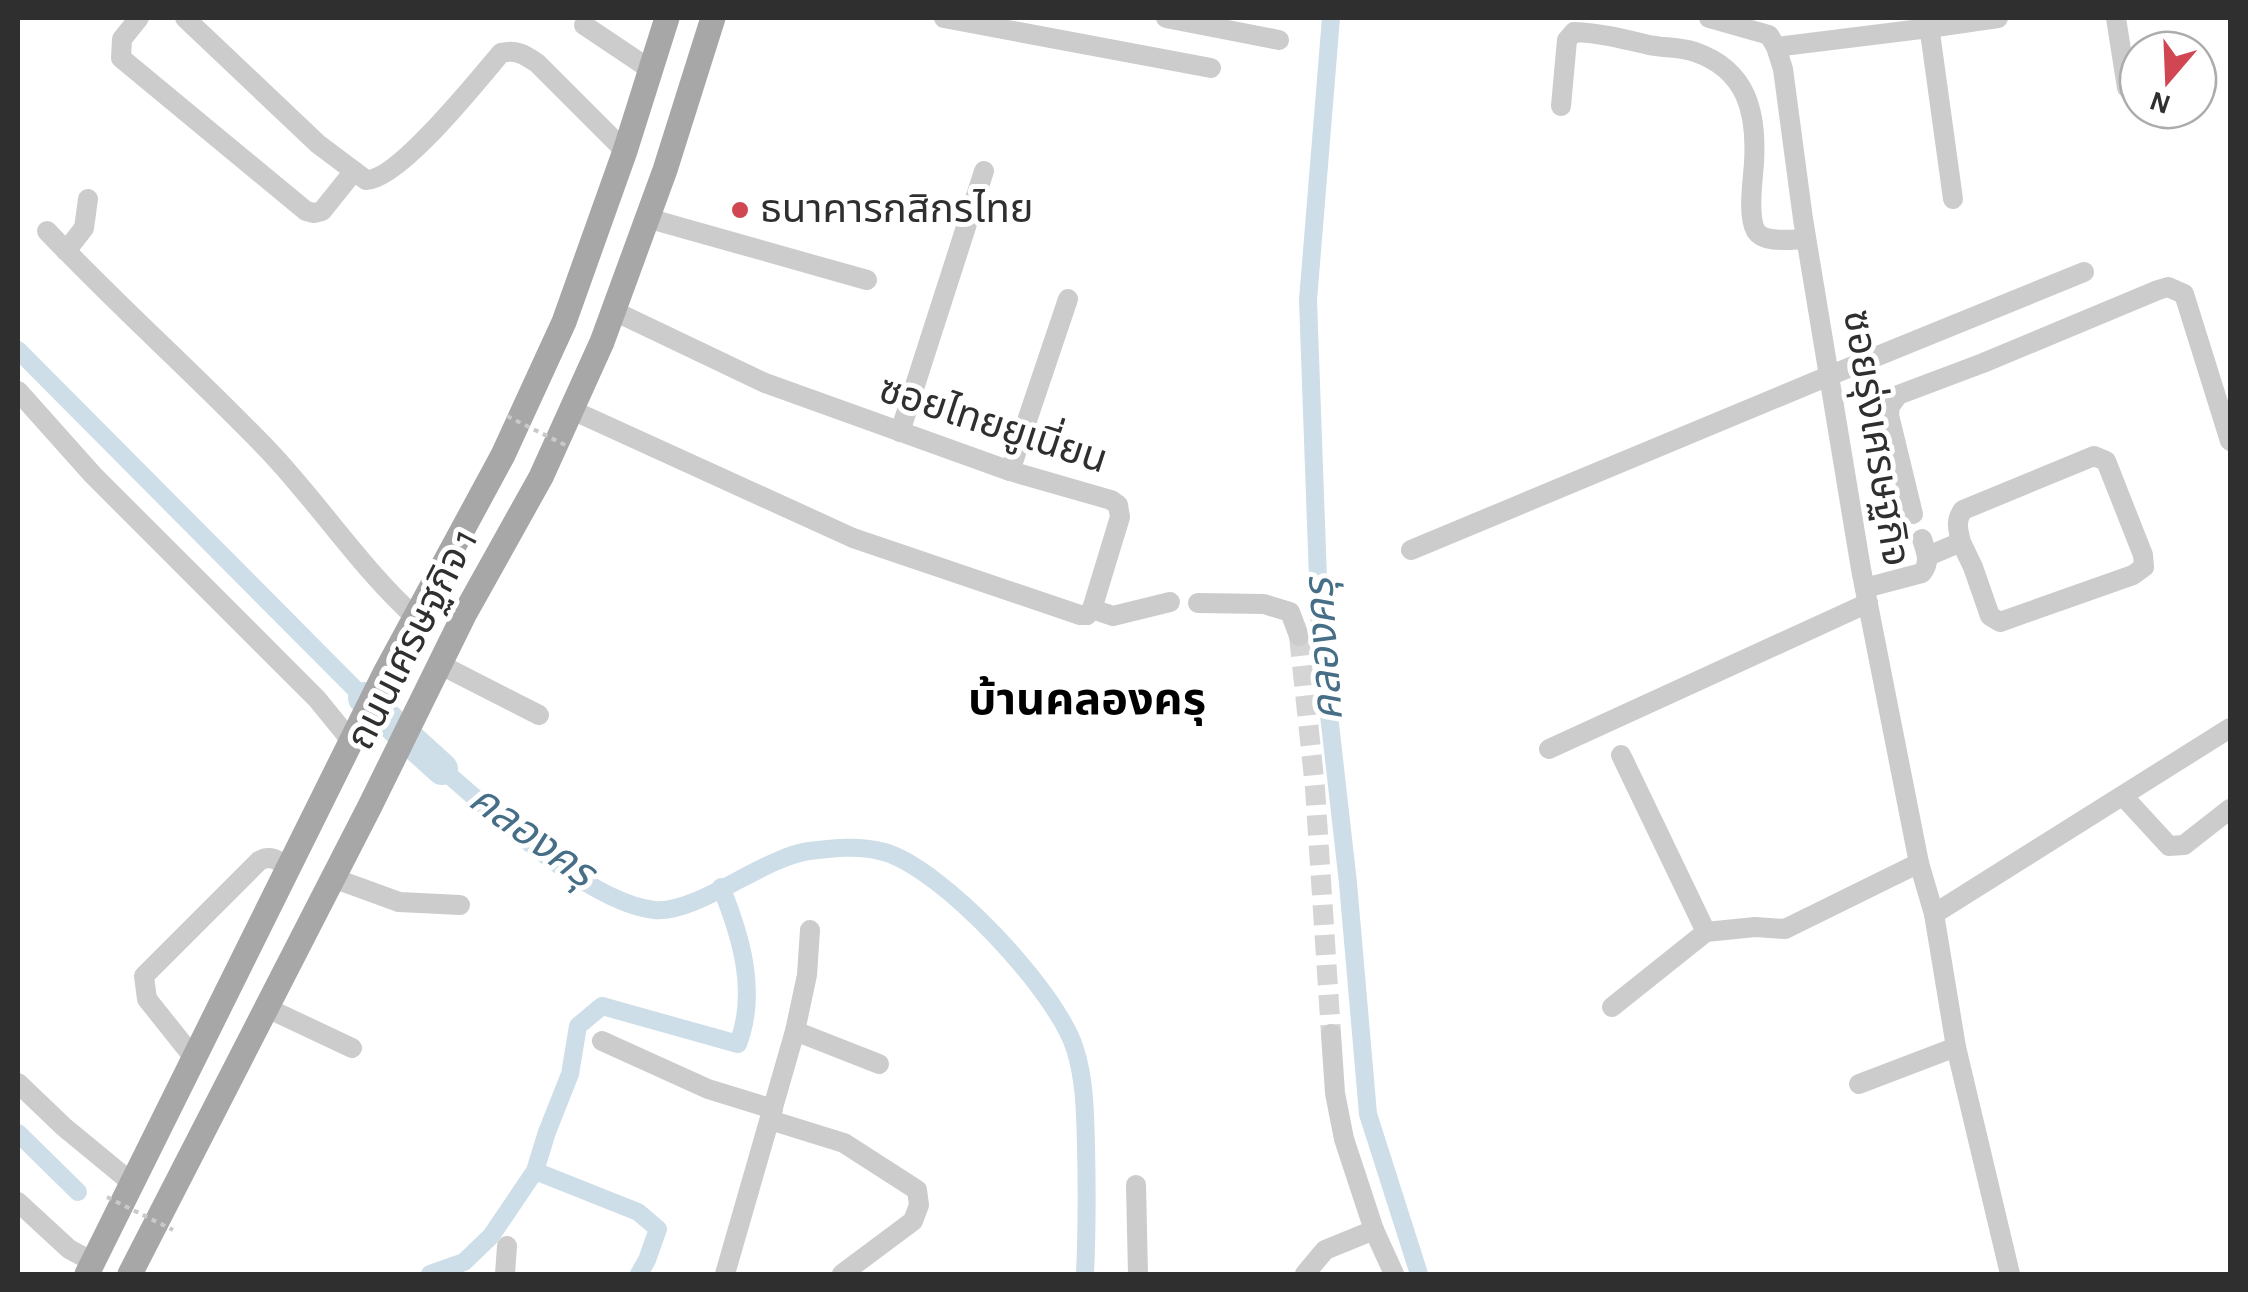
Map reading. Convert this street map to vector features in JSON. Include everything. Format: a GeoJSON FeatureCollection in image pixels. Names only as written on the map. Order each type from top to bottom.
{"type":"FeatureCollection","features":[{"type":"Feature","properties":{"kind":"main road","name":"ถนนเศรษฐกิจ 1"},"geometry":{"type":"LineString","coordinates":[[90,1268],[380,683],[504,455],[557,338],[626,151],[668,18]]}},
{"type":"Feature","properties":{"kind":"main road","name":"ถนนเศรษฐกิจ 1"},"geometry":{"type":"LineString","coordinates":[[130,1274],[464,615],[541,477],[614,311],[713,18]]}},
{"type":"Feature","properties":{"kind":"street"},"geometry":{"type":"LineString","coordinates":[[139,18],[122,39],[121,58],[306,211],[322,211],[354,170]]}},
{"type":"Feature","properties":{"kind":"street"},"geometry":{"type":"LineString","coordinates":[[185,18],[318,144],[366,180],[381,177],[429,136],[501,53],[508,51],[523,54],[537,64],[626,151]]}},
{"type":"Feature","properties":{"kind":"street"},"geometry":{"type":"LineString","coordinates":[[944,18],[1211,68]]}},
{"type":"Feature","properties":{"kind":"street"},"geometry":{"type":"LineString","coordinates":[[1166,18],[1280,40]]}},
{"type":"Feature","properties":{"kind":"street"},"geometry":{"type":"LineString","coordinates":[[1708,18],[1772,33],[1998,18]]}},
{"type":"Feature","properties":{"kind":"street"},"geometry":{"type":"LineString","coordinates":[[1928,23],[1953,199]]}},
{"type":"Feature","properties":{"kind":"street"},"geometry":{"type":"LineString","coordinates":[[584,25],[651,70]]}},
{"type":"Feature","properties":{"kind":"street"},"geometry":{"type":"LineString","coordinates":[[1561,106],[1567,40],[1574,32],[1692,51],[1722,65],[1750,103],[1756,141],[1751,217],[1756,232],[1765,238],[1806,239]]}},
{"type":"Feature","properties":{"kind":"street","name":"ซอยรุ่งเศรษฐกิจ"},"geometry":{"type":"LineString","coordinates":[[1772,33],[1783,69],[1806,239],[1867,596],[1919,863],[1934,914],[1956,1047],[2010,1274]]}},
{"type":"Feature","properties":{"kind":"street"},"geometry":{"type":"LineString","coordinates":[[900,432],[984,170]]}},
{"type":"Feature","properties":{"kind":"street"},"geometry":{"type":"LineString","coordinates":[[66,250],[84,228],[88,199]]}},
{"type":"Feature","properties":{"kind":"street"},"geometry":{"type":"LineString","coordinates":[[647,218],[867,280]]}},
{"type":"Feature","properties":{"kind":"street"},"geometry":{"type":"LineString","coordinates":[[48,231],[270,453],[390,595],[415,617]]}},
{"type":"Feature","properties":{"kind":"street"},"geometry":{"type":"LineString","coordinates":[[1411,550],[2084,272]]}},
{"type":"Feature","properties":{"kind":"street"},"geometry":{"type":"LineString","coordinates":[[1913,514],[1889,415],[1898,395],[2158,290],[2168,288],[2184,294],[2230,441]]}},
{"type":"Feature","properties":{"kind":"street"},"geometry":{"type":"LineString","coordinates":[[1010,470],[1068,298]]}},
{"type":"Feature","properties":{"kind":"street","name":"ซอยไทยยูเนี่ยน"},"geometry":{"type":"LineString","coordinates":[[614,311],[765,383],[1010,470],[1111,500],[1118,506],[1120,517],[1092,609]]}},
{"type":"Feature","properties":{"kind":"street"},"geometry":{"type":"LineString","coordinates":[[18,391],[93,475],[354,738]]}},
{"type":"Feature","properties":{"kind":"street"},"geometry":{"type":"LineString","coordinates":[[572,410],[853,538],[1080,614],[1087,615],[1092,609],[1113,616],[1170,602]]}},
{"type":"Feature","properties":{"kind":"street"},"geometry":{"type":"LineString","coordinates":[[2094,456],[2106,461],[2143,555],[2144,568],[2000,622],[1990,616],[1961,542],[1957,524],[1963,510],[2094,456]]}},
{"type":"Feature","properties":{"kind":"street"},"geometry":{"type":"LineString","coordinates":[[1549,749],[1922,573],[1928,566],[1925,547],[1961,542]]}},
{"type":"Feature","properties":{"kind":"street"},"geometry":{"type":"LineString","coordinates":[[1198,603],[1264,604],[1290,612],[1298,636]]}},
{"type":"Feature","properties":{"kind":"street"},"geometry":{"type":"LineString","coordinates":[[442,665],[539,715]]}},
{"type":"Feature","properties":{"kind":"street"},"geometry":{"type":"LineString","coordinates":[[1934,914],[2230,728]]}},
{"type":"Feature","properties":{"kind":"street"},"geometry":{"type":"LineString","coordinates":[[1621,754],[1706,932]]}},
{"type":"Feature","properties":{"kind":"street"},"geometry":{"type":"LineString","coordinates":[[2123,796],[2169,846],[2184,845],[2230,809]]}},
{"type":"Feature","properties":{"kind":"street"},"geometry":{"type":"LineString","coordinates":[[194,1058],[147,999],[144,976],[259,861],[275,859],[289,868]]}},
{"type":"Feature","properties":{"kind":"street"},"geometry":{"type":"LineString","coordinates":[[1612,1007],[1706,932],[1755,927],[1785,929],[1919,863]]}},
{"type":"Feature","properties":{"kind":"street"},"geometry":{"type":"LineString","coordinates":[[332,878],[399,902],[460,905]]}},
{"type":"Feature","properties":{"kind":"street"},"geometry":{"type":"LineString","coordinates":[[725,1274],[795,1031],[808,975],[810,930]]}},
{"type":"Feature","properties":{"kind":"street"},"geometry":{"type":"LineString","coordinates":[[267,1008],[352,1048]]}},
{"type":"Feature","properties":{"kind":"street"},"geometry":{"type":"LineString","coordinates":[[795,1031],[879,1064]]}},
{"type":"Feature","properties":{"kind":"street"},"geometry":{"type":"LineString","coordinates":[[1331,1034],[1344,1139],[1374,1230],[1394,1274]]}},
{"type":"Feature","properties":{"kind":"street"},"geometry":{"type":"LineString","coordinates":[[602,1041],[708,1089],[844,1143],[918,1190],[919,1205],[913,1221],[842,1274]]}},
{"type":"Feature","properties":{"kind":"street"},"geometry":{"type":"LineString","coordinates":[[1859,1084],[1956,1047]]}},
{"type":"Feature","properties":{"kind":"street"},"geometry":{"type":"LineString","coordinates":[[18,1083],[64,1128],[132,1183]]}},
{"type":"Feature","properties":{"kind":"street"},"geometry":{"type":"LineString","coordinates":[[1136,1185],[1138,1274]]}},
{"type":"Feature","properties":{"kind":"street"},"geometry":{"type":"LineString","coordinates":[[18,1202],[90,1268]]}},
{"type":"Feature","properties":{"kind":"street"},"geometry":{"type":"LineString","coordinates":[[1305,1274],[1325,1250],[1374,1230]]}},
{"type":"Feature","properties":{"kind":"street"},"geometry":{"type":"LineString","coordinates":[[506,1274],[507,1246]]}},
{"type":"Feature","properties":{"kind":"path"},"geometry":{"type":"LineString","coordinates":[[508,416],[567,446]]}},
{"type":"Feature","properties":{"kind":"path"},"geometry":{"type":"LineString","coordinates":[[107,1197],[174,1230]]}},
{"type":"Feature","properties":{"kind":"waterway","name":"คลองครุ"},"geometry":{"type":"LineString","coordinates":[[1331,18],[1308,300],[1320,635],[1348,883],[1368,1114],[1419,1274]]}},
{"type":"Feature","properties":{"kind":"waterway","name":"คลองครุ"},"geometry":{"type":"LineString","coordinates":[[18,350],[364,698]]}},
{"type":"Feature","properties":{"kind":"waterway"},"geometry":{"type":"LineString","coordinates":[[364,698],[442,769]]}},
{"type":"Feature","properties":{"kind":"waterway","name":"คลองครุ"},"geometry":{"type":"LineString","coordinates":[[442,769],[514,831],[571,873],[600,891],[654,910],[689,904],[791,855],[827,849],[884,852],[936,881],[1022,965],[1046,996],[1075,1049],[1085,1121],[1085,1274]]}},
{"type":"Feature","properties":{"kind":"waterway"},"geometry":{"type":"LineString","coordinates":[[430,1274],[464,1262],[491,1236],[535,1171],[570,1074],[578,1026],[602,1006],[738,1044],[747,984],[735,925],[721,887]]}},
{"type":"Feature","properties":{"kind":"waterway"},"geometry":{"type":"LineString","coordinates":[[18,1133],[78,1192]]}},
{"type":"Feature","properties":{"kind":"waterway"},"geometry":{"type":"LineString","coordinates":[[535,1171],[638,1212],[658,1229],[639,1274]]}},
{"type":"Feature","properties":{"kind":"tunnel"},"geometry":{"type":"LineString","coordinates":[[1299,636],[1315,788],[1331,1034]]}},
{"type":"Feature","properties":{"kind":"place","name":"ธนาคารกสิกรไทย"},"geometry":{"type":"Point","coordinates":[740,210]}},
{"type":"Feature","properties":{"kind":"district","name":"บ้านคลองครุ"},"geometry":{"type":"Point","coordinates":[1087,700]}}]}
